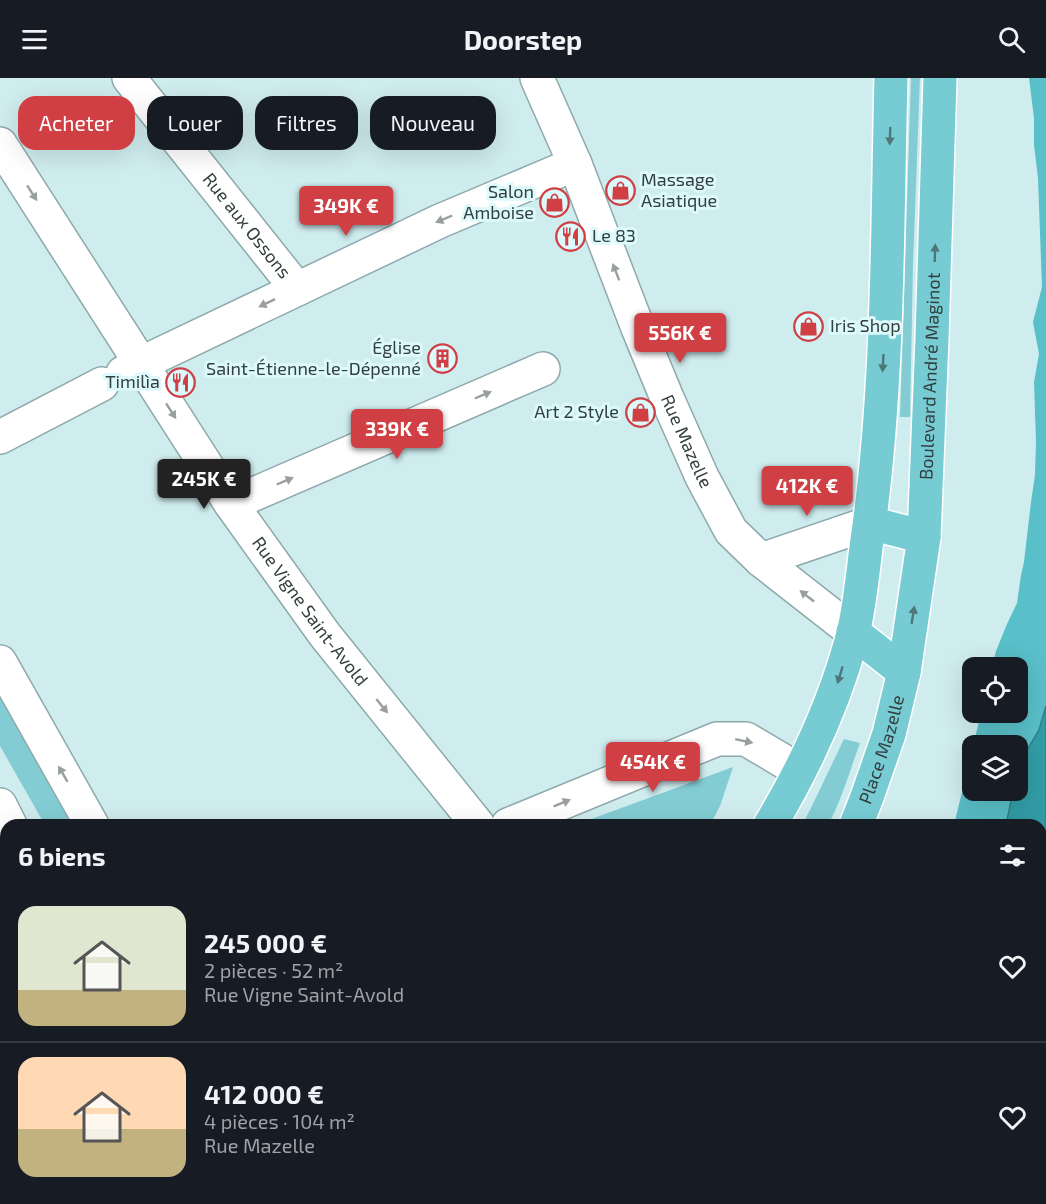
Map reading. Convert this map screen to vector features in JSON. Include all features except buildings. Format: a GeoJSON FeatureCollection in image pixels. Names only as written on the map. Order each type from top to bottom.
{"type":"FeatureCollection","features":[{"type":"Feature","properties":{"kind":"main road"},"geometry":{"type":"LineString","coordinates":[[773,819],[800,771],[834,698],[853,632],[875,484],[881,405],[891,78]]}},
{"type":"Feature","properties":{"kind":"main road","name":"Boulevard André Maginot"},"geometry":{"type":"LineString","coordinates":[[904,672],[924,537],[939,78]]}},
{"type":"Feature","properties":{"kind":"main road"},"geometry":{"type":"LineString","coordinates":[[870,523],[924,537]]}},
{"type":"Feature","properties":{"kind":"main road"},"geometry":{"type":"LineString","coordinates":[[853,632],[904,672]]}},
{"type":"Feature","properties":{"kind":"main road","name":"Place Mazelle"},"geometry":{"type":"LineString","coordinates":[[858,819],[888,734],[904,672]]}},
{"type":"Feature","properties":{"kind":"street","name":"Rue aux Ossons"},"geometry":{"type":"LineString","coordinates":[[129,78],[297,289]]}},
{"type":"Feature","properties":{"kind":"street","name":"Rue Mazelle"},"geometry":{"type":"LineString","coordinates":[[537,78],[575,164],[646,348],[702,477],[731,531],[761,560],[853,632]]}},
{"type":"Feature","properties":{"kind":"street","name":"Rue Vigne Saint-Avold"},"geometry":{"type":"LineString","coordinates":[[0,144],[122,374],[231,504],[325,635],[473,819]]}},
{"type":"Feature","properties":{"kind":"street"},"geometry":{"type":"LineString","coordinates":[[0,437],[122,374],[440,221],[575,164]]}},
{"type":"Feature","properties":{"kind":"street"},"geometry":{"type":"LineString","coordinates":[[231,504],[543,369]]}},
{"type":"Feature","properties":{"kind":"street"},"geometry":{"type":"LineString","coordinates":[[761,560],[870,523]]}},
{"type":"Feature","properties":{"kind":"street"},"geometry":{"type":"LineString","coordinates":[[0,662],[89,819]]}},
{"type":"Feature","properties":{"kind":"street"},"geometry":{"type":"LineString","coordinates":[[523,819],[717,739],[746,739],[800,771]]}},
{"type":"Feature","properties":{"kind":"street"},"geometry":{"type":"LineString","coordinates":[[0,805],[7,819]]}},
{"type":"Feature","properties":{"kind":"shaded area"},"geometry":{"type":"Polygon","coordinates":[[[911,78],[920,78],[910,417],[900,417],[911,78]]]}},
{"type":"Feature","properties":{"kind":"shaded area"},"geometry":{"type":"Polygon","coordinates":[[[1029,78],[1046,78],[1046,706],[1039,730],[1028,749],[1028,735],[976,735],[979,723],[1028,723],[1028,657],[994,657],[1017,603],[1035,475],[1034,382],[1039,354],[1033,322],[1042,287],[1034,118],[1029,78]]]}},
{"type":"Feature","properties":{"kind":"shaded area"},"geometry":{"type":"Polygon","coordinates":[[[0,690],[77,819],[42,819],[0,746],[0,690]]]}},
{"type":"Feature","properties":{"kind":"shaded area"},"geometry":{"type":"Polygon","coordinates":[[[1046,706],[1046,819],[1007,819],[1011,801],[1028,801],[1028,749],[1039,730],[1046,706]]]}},
{"type":"Feature","properties":{"kind":"shaded area"},"geometry":{"type":"Polygon","coordinates":[[[844,739],[860,743],[831,819],[805,819],[844,739]]]}},
{"type":"Feature","properties":{"kind":"shaded area"},"geometry":{"type":"Polygon","coordinates":[[[733,767],[713,819],[591,819],[733,767]]]}},
{"type":"Feature","properties":{"kind":"shaded area"},"geometry":{"type":"Polygon","coordinates":[[[962,792],[962,801],[1011,801],[1007,819],[955,819],[962,792]]]}},
{"type":"Feature","properties":{"kind":"place","name":"Massage Asiatique"},"geometry":{"type":"Point","coordinates":[620,190]}},
{"type":"Feature","properties":{"kind":"place","name":"Salon Amboise"},"geometry":{"type":"Point","coordinates":[555,202]}},
{"type":"Feature","properties":{"kind":"place","name":"Le 83"},"geometry":{"type":"Point","coordinates":[571,236]}},
{"type":"Feature","properties":{"kind":"place","name":"Iris Shop"},"geometry":{"type":"Point","coordinates":[809,326]}},
{"type":"Feature","properties":{"kind":"place","name":"Église Saint-Étienne-le-Dépenné"},"geometry":{"type":"Point","coordinates":[442,358]}},
{"type":"Feature","properties":{"kind":"place","name":"Timilìa"},"geometry":{"type":"Point","coordinates":[181,382]}},
{"type":"Feature","properties":{"kind":"place","name":"Art 2 Style"},"geometry":{"type":"Point","coordinates":[640,412]}}]}
